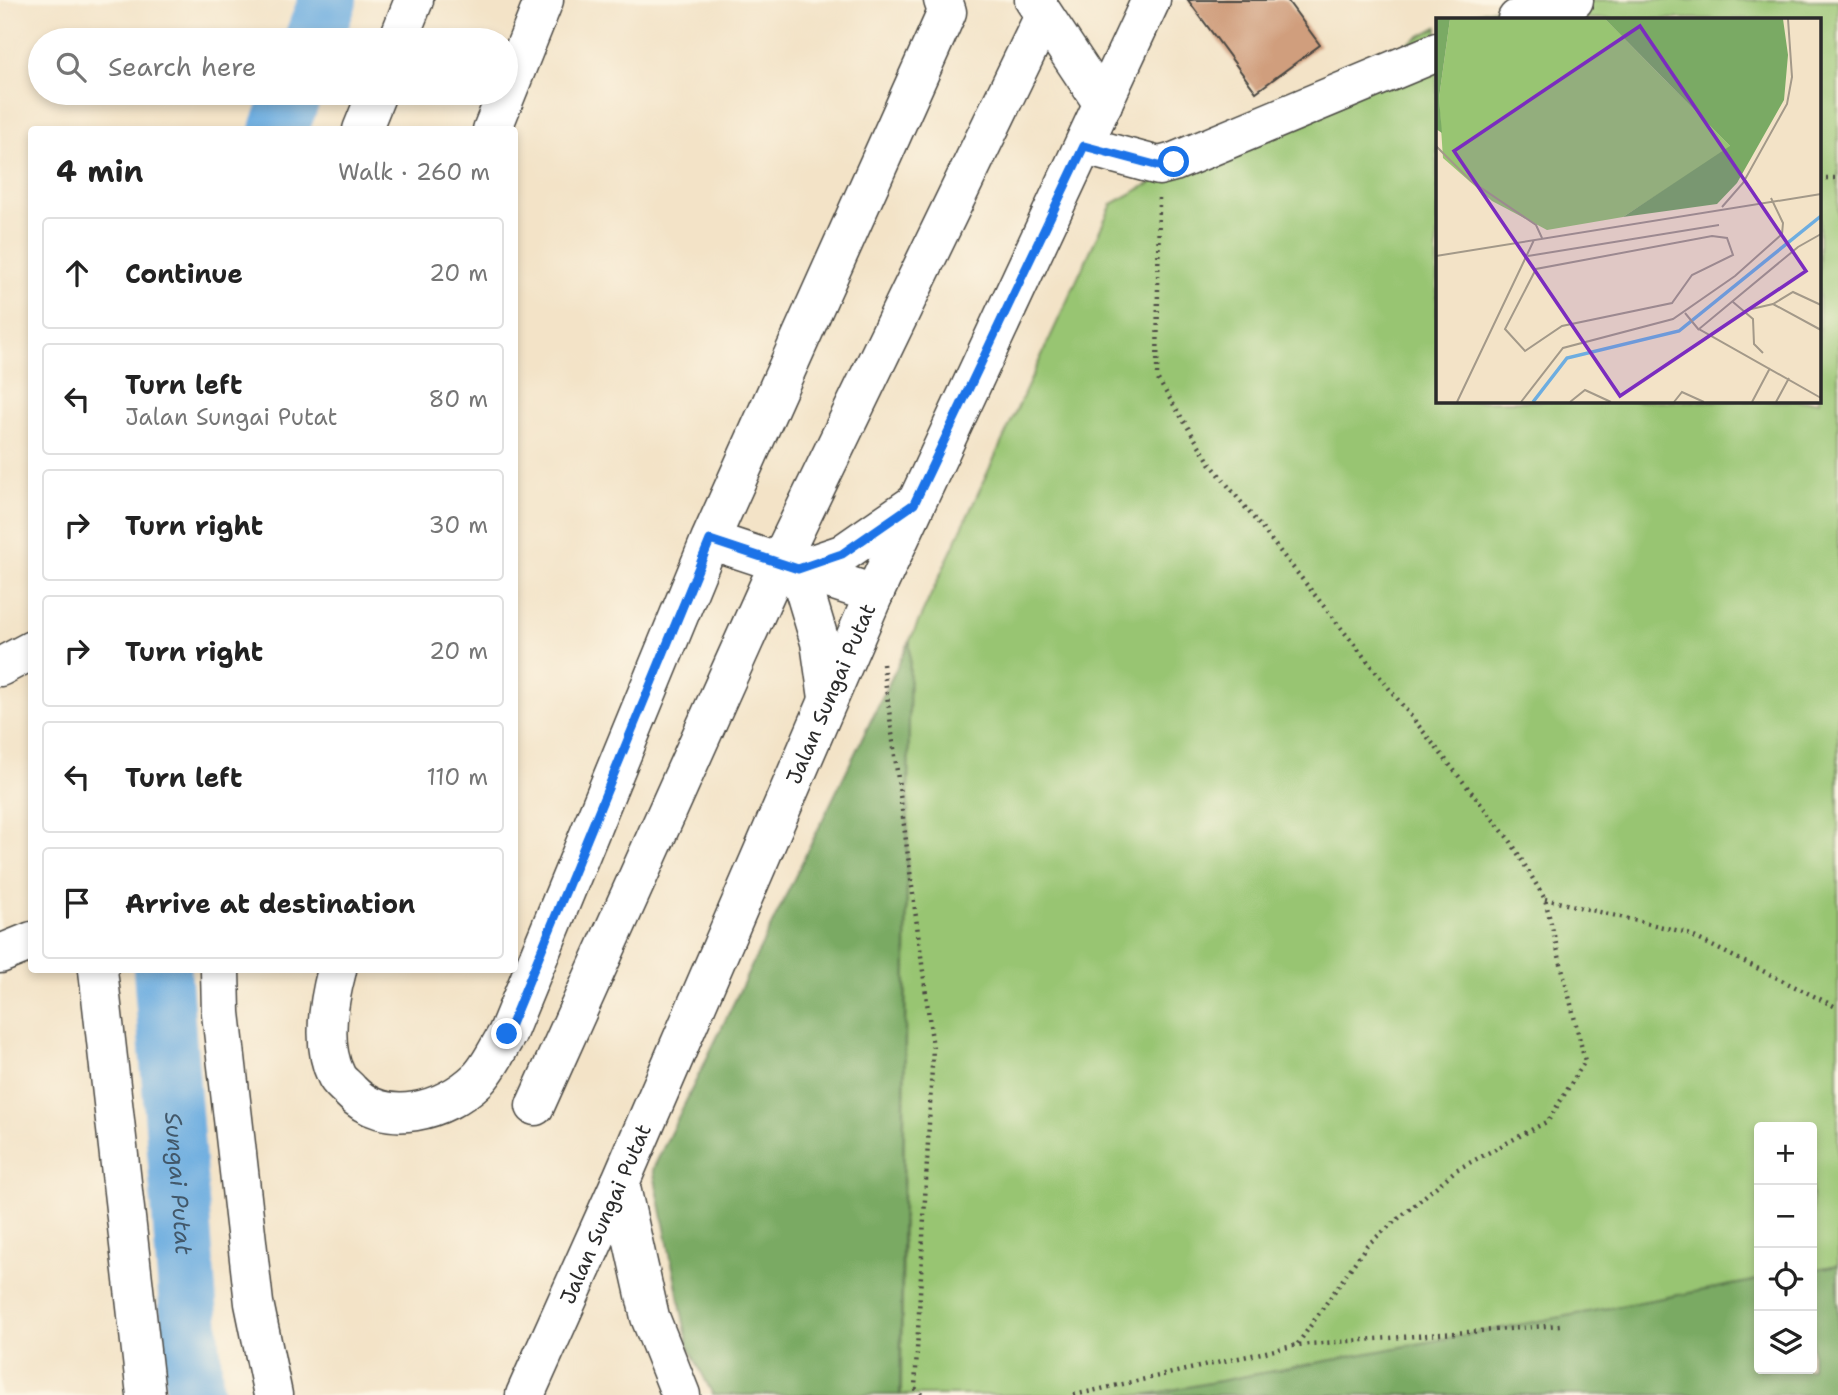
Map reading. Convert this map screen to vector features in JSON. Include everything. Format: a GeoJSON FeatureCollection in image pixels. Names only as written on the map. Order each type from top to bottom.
{"type":"FeatureCollection","features":[{"type":"Feature","properties":{"kind":"main road"},"geometry":{"type":"LineString","coordinates":[[403,28],[414,0]]}},
{"type":"Feature","properties":{"kind":"main road"},"geometry":{"type":"LineString","coordinates":[[518,65],[544,0]]}},
{"type":"Feature","properties":{"kind":"main road"},"geometry":{"type":"LineString","coordinates":[[336,973],[330,996],[329,1045],[336,1076],[361,1103],[402,1114],[445,1104],[480,1077],[507,1034],[710,540],[947,12],[943,0]]}},
{"type":"Feature","properties":{"kind":"main road","name":"Jalan Sungai Putat"},"geometry":{"type":"LineString","coordinates":[[525,1395],[620,1183],[914,504],[1151,0]]}},
{"type":"Feature","properties":{"kind":"main road"},"geometry":{"type":"LineString","coordinates":[[1520,18],[1574,0]]}},
{"type":"Feature","properties":{"kind":"main road"},"geometry":{"type":"LineString","coordinates":[[1039,8],[1103,104]]}},
{"type":"Feature","properties":{"kind":"main road"},"geometry":{"type":"LineString","coordinates":[[535,1106],[789,566],[1039,8]]}},
{"type":"Feature","properties":{"kind":"main road"},"geometry":{"type":"LineString","coordinates":[[1084,146],[1159,166],[1436,52]]}},
{"type":"Feature","properties":{"kind":"main road"},"geometry":{"type":"LineString","coordinates":[[364,126],[372,105]]}},
{"type":"Feature","properties":{"kind":"main road"},"geometry":{"type":"LineString","coordinates":[[494,126],[502,105]]}},
{"type":"Feature","properties":{"kind":"main road"},"geometry":{"type":"LineString","coordinates":[[789,566],[842,554],[914,504]]}},
{"type":"Feature","properties":{"kind":"main road"},"geometry":{"type":"LineString","coordinates":[[710,540],[874,594]]}},
{"type":"Feature","properties":{"kind":"main road"},"geometry":{"type":"LineString","coordinates":[[789,566],[820,642],[828,698]]}},
{"type":"Feature","properties":{"kind":"main road"},"geometry":{"type":"LineString","coordinates":[[0,667],[28,652]]}},
{"type":"Feature","properties":{"kind":"main road"},"geometry":{"type":"LineString","coordinates":[[99,973],[146,1395]]}},
{"type":"Feature","properties":{"kind":"main road"},"geometry":{"type":"LineString","coordinates":[[220,973],[223,1026],[254,1303],[273,1395]]}},
{"type":"Feature","properties":{"kind":"main road"},"geometry":{"type":"LineString","coordinates":[[620,1183],[650,1317],[681,1395]]}},
{"type":"Feature","properties":{"kind":"path"},"geometry":{"type":"LineString","coordinates":[[1159,166],[1157,378],[1210,463],[1511,842],[1545,899],[1585,1061],[1548,1121],[1456,1170],[1367,1245],[1297,1345]]}},
{"type":"Feature","properties":{"kind":"path"},"geometry":{"type":"LineString","coordinates":[[1820,178],[1838,178]]}},
{"type":"Feature","properties":{"kind":"path"},"geometry":{"type":"LineString","coordinates":[[883,663],[933,1048],[915,1388],[922,1395]]}},
{"type":"Feature","properties":{"kind":"path"},"geometry":{"type":"LineString","coordinates":[[1545,899],[1684,932],[1838,1008]]}},
{"type":"Feature","properties":{"kind":"path"},"geometry":{"type":"LineString","coordinates":[[1074,1395],[1297,1345],[1560,1325]]}},
{"type":"Feature","properties":{"kind":"green space"},"geometry":{"type":"Polygon","coordinates":[[[1528,0],[1838,0],[1838,1265],[1817,1269],[1817,1122],[1754,1122],[1754,1281],[1145,1395],[901,1395],[910,640],[1112,204],[1436,28],[1436,402],[1820,402],[1820,18],[1458,18],[1528,0]]]}},
{"type":"Feature","properties":{"kind":"green space"},"geometry":{"type":"Polygon","coordinates":[[[910,640],[900,1395],[713,1395],[689,1348],[653,1169],[910,640]]]}},
{"type":"Feature","properties":{"kind":"green space"},"geometry":{"type":"Polygon","coordinates":[[[1838,1265],[1838,1395],[1145,1395],[1754,1281],[1754,1374],[1817,1374],[1817,1269],[1838,1265]]]}},
{"type":"Feature","properties":{"kind":"building"},"geometry":{"type":"Polygon","coordinates":[[[1188,0],[1287,0],[1320,45],[1256,92],[1188,0]]]}},
{"type":"Feature","properties":{"kind":"waterway","name":"Sungai Putat"},"geometry":{"type":"LineString","coordinates":[[318,28],[328,0]]}},
{"type":"Feature","properties":{"kind":"waterway","name":"Sungai Putat"},"geometry":{"type":"LineString","coordinates":[[281,126],[288,105]]}},
{"type":"Feature","properties":{"kind":"waterway","name":"Sungai Putat"},"geometry":{"type":"LineString","coordinates":[[162,973],[195,1395]]}},
{"type":"Feature","properties":{"kind":"route"},"geometry":{"type":"LineString","coordinates":[[507,1034],[710,540],[798,569],[842,554],[872,536],[914,504],[1084,146],[1159,166],[1174,162]]}}]}
